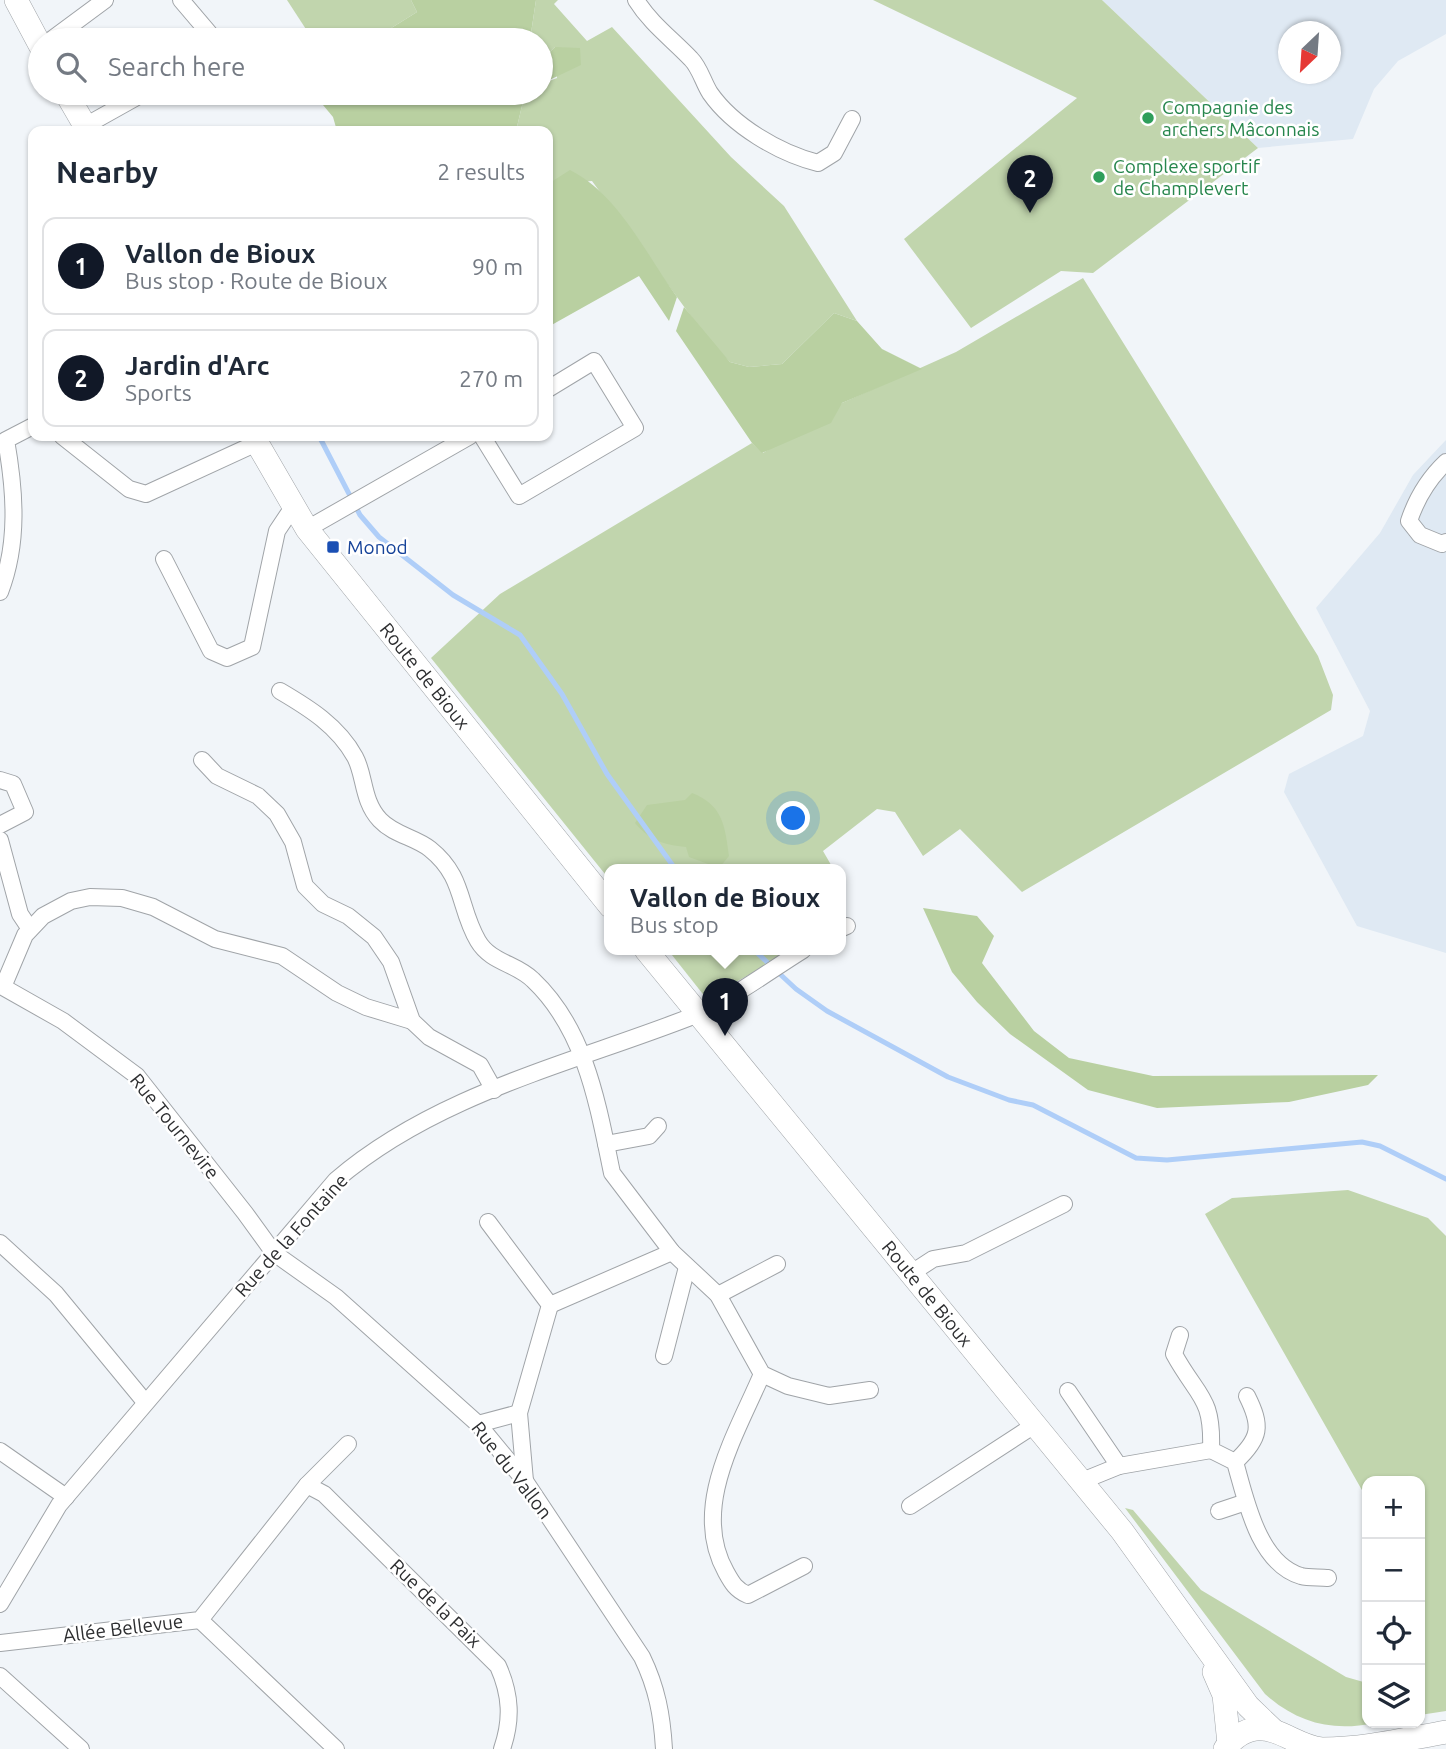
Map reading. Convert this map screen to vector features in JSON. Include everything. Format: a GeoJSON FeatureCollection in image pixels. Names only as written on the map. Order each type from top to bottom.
{"type":"FeatureCollection","features":[{"type":"Feature","properties":{"kind":"main road"},"geometry":{"type":"LineString","coordinates":[[16,0],[31,28]]}},
{"type":"Feature","properties":{"kind":"main road"},"geometry":{"type":"LineString","coordinates":[[73,105],[84,126]]}},
{"type":"Feature","properties":{"kind":"main road","name":"Route de Bioux"},"geometry":{"type":"LineString","coordinates":[[256,441],[307,529],[604,899]]}},
{"type":"Feature","properties":{"kind":"main road","name":"Route de Bioux"},"geometry":{"type":"LineString","coordinates":[[650,955],[1082,1481],[1175,1601],[1248,1706],[1272,1729],[1297,1746],[1322,1749],[1379,1747],[1446,1732]]}},
{"type":"Feature","properties":{"kind":"main road","name":"Route de Bioux"},"geometry":{"type":"LineString","coordinates":[[1202,1643],[1224,1695],[1227,1746]]}},
{"type":"Feature","properties":{"kind":"main road"},"geometry":{"type":"LineString","coordinates":[[1227,1746],[1253,1729],[1272,1729]]}},
{"type":"Feature","properties":{"kind":"street"},"geometry":{"type":"LineString","coordinates":[[67,28],[105,0]]}},
{"type":"Feature","properties":{"kind":"street"},"geometry":{"type":"LineString","coordinates":[[181,0],[205,28]]}},
{"type":"Feature","properties":{"kind":"street"},"geometry":{"type":"LineString","coordinates":[[636,0],[648,19],[694,62],[710,93],[741,125],[798,158],[817,163],[834,153],[852,119]]}},
{"type":"Feature","properties":{"kind":"street"},"geometry":{"type":"LineString","coordinates":[[91,126],[125,105]]}},
{"type":"Feature","properties":{"kind":"street"},"geometry":{"type":"LineString","coordinates":[[485,441],[519,496],[635,428],[594,361],[553,386]]}},
{"type":"Feature","properties":{"kind":"street"},"geometry":{"type":"LineString","coordinates":[[0,592],[13,554],[14,520],[3,440],[28,428]]}},
{"type":"Feature","properties":{"kind":"street"},"geometry":{"type":"LineString","coordinates":[[68,441],[129,489],[146,494],[251,441]]}},
{"type":"Feature","properties":{"kind":"street"},"geometry":{"type":"LineString","coordinates":[[307,529],[461,441]]}},
{"type":"Feature","properties":{"kind":"street"},"geometry":{"type":"LineString","coordinates":[[1446,462],[1432,475],[1416,500],[1409,520],[1420,535],[1442,544],[1446,542]]}},
{"type":"Feature","properties":{"kind":"street"},"geometry":{"type":"LineString","coordinates":[[164,559],[211,650],[227,658],[253,648],[277,531],[293,507]]}},
{"type":"Feature","properties":{"kind":"street"},"geometry":{"type":"LineString","coordinates":[[280,691],[317,713],[338,734],[356,758],[370,806],[380,820],[401,836],[429,848],[448,868],[460,887],[467,918],[478,942],[489,955],[532,978],[556,1007],[583,1056],[612,1173],[672,1252],[718,1295],[762,1374],[819,1394],[843,1396],[870,1390]]}},
{"type":"Feature","properties":{"kind":"street"},"geometry":{"type":"LineString","coordinates":[[202,760],[217,776],[258,796],[277,814],[293,842],[305,886],[323,904],[348,916],[374,937],[391,962],[412,1021],[429,1037],[480,1065],[494,1090]]}},
{"type":"Feature","properties":{"kind":"street"},"geometry":{"type":"LineString","coordinates":[[0,780],[13,784],[25,812],[0,825]]}},
{"type":"Feature","properties":{"kind":"street"},"geometry":{"type":"LineString","coordinates":[[0,840],[20,914],[30,929]]}},
{"type":"Feature","properties":{"kind":"street","name":"Rue Tournevire"},"geometry":{"type":"LineString","coordinates":[[274,1253],[246,1213],[137,1076],[63,1021],[1,986],[25,935],[43,916],[71,901],[90,897],[122,898],[153,907],[215,939],[282,956],[337,993],[366,1007],[412,1021]]}},
{"type":"Feature","properties":{"kind":"street","name":"Rue de la Fontaine"},"geometry":{"type":"LineString","coordinates":[[0,1604],[66,1497],[337,1180],[358,1161],[426,1119],[494,1090],[697,1014],[795,955]]}},
{"type":"Feature","properties":{"kind":"street"},"geometry":{"type":"LineString","coordinates":[[606,1144],[649,1136],[658,1126]]}},
{"type":"Feature","properties":{"kind":"street"},"geometry":{"type":"LineString","coordinates":[[910,1274],[933,1259],[966,1252],[1064,1204]]}},
{"type":"Feature","properties":{"kind":"street"},"geometry":{"type":"LineString","coordinates":[[488,1222],[550,1305]]}},
{"type":"Feature","properties":{"kind":"street"},"geometry":{"type":"LineString","coordinates":[[0,1243],[55,1294],[145,1402]]}},
{"type":"Feature","properties":{"kind":"street"},"geometry":{"type":"LineString","coordinates":[[550,1305],[672,1252]]}},
{"type":"Feature","properties":{"kind":"street","name":"Rue du Vallon"},"geometry":{"type":"LineString","coordinates":[[274,1253],[337,1297],[478,1424],[525,1481],[642,1657],[654,1682],[662,1714],[664,1749]]}},
{"type":"Feature","properties":{"kind":"street"},"geometry":{"type":"LineString","coordinates":[[718,1295],[777,1264]]}},
{"type":"Feature","properties":{"kind":"street"},"geometry":{"type":"LineString","coordinates":[[664,1356],[687,1267]]}},
{"type":"Feature","properties":{"kind":"street"},"geometry":{"type":"LineString","coordinates":[[525,1481],[519,1413],[550,1305]]}},
{"type":"Feature","properties":{"kind":"street"},"geometry":{"type":"LineString","coordinates":[[1180,1335],[1174,1354],[1207,1402],[1212,1419],[1210,1450]]}},
{"type":"Feature","properties":{"kind":"street"},"geometry":{"type":"LineString","coordinates":[[762,1374],[719,1473],[711,1525],[715,1552],[735,1588],[748,1595],[804,1566]]}},
{"type":"Feature","properties":{"kind":"street"},"geometry":{"type":"LineString","coordinates":[[1068,1391],[1119,1466]]}},
{"type":"Feature","properties":{"kind":"street"},"geometry":{"type":"LineString","coordinates":[[1235,1462],[1255,1438],[1259,1420],[1247,1396]]}},
{"type":"Feature","properties":{"kind":"street"},"geometry":{"type":"LineString","coordinates":[[478,1424],[519,1413]]}},
{"type":"Feature","properties":{"kind":"street"},"geometry":{"type":"LineString","coordinates":[[911,1506],[1036,1424]]}},
{"type":"Feature","properties":{"kind":"street","name":"Allée Bellevue"},"geometry":{"type":"LineString","coordinates":[[0,1643],[200,1620],[307,1485],[348,1444]]}},
{"type":"Feature","properties":{"kind":"street"},"geometry":{"type":"LineString","coordinates":[[1082,1481],[1119,1466],[1210,1450],[1235,1462],[1246,1502],[1269,1552],[1281,1566],[1302,1576],[1328,1578]]}},
{"type":"Feature","properties":{"kind":"street"},"geometry":{"type":"LineString","coordinates":[[0,1451],[66,1497]]}},
{"type":"Feature","properties":{"kind":"street","name":"Rue de la Paix"},"geometry":{"type":"LineString","coordinates":[[307,1485],[334,1504],[498,1666],[507,1686],[510,1714],[502,1749]]}},
{"type":"Feature","properties":{"kind":"street"},"geometry":{"type":"LineString","coordinates":[[1219,1511],[1246,1502]]}},
{"type":"Feature","properties":{"kind":"street"},"geometry":{"type":"LineString","coordinates":[[200,1620],[336,1749]]}},
{"type":"Feature","properties":{"kind":"street"},"geometry":{"type":"LineString","coordinates":[[0,1676],[81,1749]]}},
{"type":"Feature","properties":{"kind":"shaded area"},"geometry":{"type":"Polygon","coordinates":[[[1102,0],[1446,0],[1446,34],[1398,61],[1374,89],[1353,139],[1258,148],[1102,0]]]}},
{"type":"Feature","properties":{"kind":"shaded area"},"geometry":{"type":"Polygon","coordinates":[[[1446,440],[1446,953],[1357,926],[1284,792],[1289,774],[1363,736],[1370,711],[1316,608],[1380,533],[1413,475],[1446,440]]]}},
{"type":"Feature","properties":{"kind":"green space"},"geometry":{"type":"Polygon","coordinates":[[[287,0],[411,0],[417,12],[391,28],[305,28],[287,0]]]}},
{"type":"Feature","properties":{"kind":"green space"},"geometry":{"type":"Polygon","coordinates":[[[411,0],[536,0],[532,28],[391,28],[417,12],[411,0]]]}},
{"type":"Feature","properties":{"kind":"green space"},"geometry":{"type":"Polygon","coordinates":[[[536,0],[558,0],[554,4],[587,41],[612,27],[731,157],[784,206],[857,321],[834,313],[782,364],[749,367],[730,362],[707,338],[592,181],[553,184],[553,126],[517,126],[522,105],[553,105],[553,80],[557,78],[553,28],[532,28],[536,0]]]}},
{"type":"Feature","properties":{"kind":"green space","name":"Complexe sportif de Champlevert"},"geometry":{"type":"Polygon","coordinates":[[[873,0],[1102,0],[1258,148],[1093,273],[1061,271],[971,328],[904,239],[1077,98],[873,0]]]}},
{"type":"Feature","properties":{"kind":"green space"},"geometry":{"type":"Polygon","coordinates":[[[580,48],[581,65],[553,78],[553,49],[580,48]]]}},
{"type":"Feature","properties":{"kind":"green space"},"geometry":{"type":"Polygon","coordinates":[[[323,105],[522,105],[517,126],[336,126],[333,117],[323,105]]]}},
{"type":"Feature","properties":{"kind":"green space"},"geometry":{"type":"Polygon","coordinates":[[[570,170],[603,194],[617,209],[677,297],[669,321],[639,276],[553,324],[553,181],[570,170]]]}},
{"type":"Feature","properties":{"kind":"green space"},"geometry":{"type":"Polygon","coordinates":[[[1083,278],[1318,656],[1333,695],[1331,710],[1022,892],[960,829],[923,856],[895,812],[877,809],[823,851],[831,864],[604,864],[604,873],[431,658],[500,594],[752,443],[763,453],[842,403],[956,352],[1083,278]]]}},
{"type":"Feature","properties":{"kind":"green space"},"geometry":{"type":"Polygon","coordinates":[[[684,307],[730,362],[749,367],[782,364],[834,313],[857,321],[882,349],[922,369],[842,403],[831,423],[762,453],[752,443],[676,331],[684,307]]]}},
{"type":"Feature","properties":{"kind":"green space"},"geometry":{"type":"Polygon","coordinates":[[[692,793],[702,798],[721,818],[729,856],[722,864],[708,864],[689,857],[686,847],[651,838],[635,823],[647,805],[685,800],[692,793]]]}},
{"type":"Feature","properties":{"kind":"green space"},"geometry":{"type":"Polygon","coordinates":[[[923,908],[977,916],[994,936],[982,963],[1034,1031],[1069,1058],[1153,1076],[1378,1075],[1368,1085],[1289,1102],[1157,1108],[1088,1090],[1010,1034],[977,1002],[952,972],[923,908]]]}},
{"type":"Feature","properties":{"kind":"green space"},"geometry":{"type":"Polygon","coordinates":[[[672,955],[786,955],[706,998],[672,955]]]}},
{"type":"Feature","properties":{"kind":"green space"},"geometry":{"type":"Polygon","coordinates":[[[1348,1190],[1428,1218],[1446,1236],[1446,1711],[1425,1714],[1425,1476],[1362,1476],[1362,1490],[1205,1214],[1232,1198],[1348,1190]]]}},
{"type":"Feature","properties":{"kind":"green space"},"geometry":{"type":"Polygon","coordinates":[[[1125,1508],[1133,1510],[1201,1590],[1346,1677],[1362,1682],[1362,1725],[1316,1723],[1290,1712],[1265,1694],[1125,1508]]]}},
{"type":"Feature","properties":{"kind":"waterway"},"geometry":{"type":"LineString","coordinates":[[322,441],[360,515],[379,537],[453,595],[520,635],[562,694],[607,774],[672,864]]}},
{"type":"Feature","properties":{"kind":"waterway"},"geometry":{"type":"LineString","coordinates":[[759,955],[796,989],[827,1011],[948,1077],[1009,1100],[1033,1105],[1136,1158],[1167,1160],[1362,1142],[1380,1146],[1446,1179]]}},
{"type":"Feature","properties":{"kind":"place","name":"Compagnie des archers Mâconnais"},"geometry":{"type":"Point","coordinates":[1148,118]}},
{"type":"Feature","properties":{"kind":"place","name":"Complexe sportif de Champlevert"},"geometry":{"type":"Point","coordinates":[1099,177]}},
{"type":"Feature","properties":{"kind":"place","name":"Jardin d'Arc"},"geometry":{"type":"Point","coordinates":[1030,213]}},
{"type":"Feature","properties":{"kind":"place","name":"Monod"},"geometry":{"type":"Point","coordinates":[333,547]}},
{"type":"Feature","properties":{"kind":"place","name":"Vallon de Bioux"},"geometry":{"type":"Point","coordinates":[725,1036]}}]}
